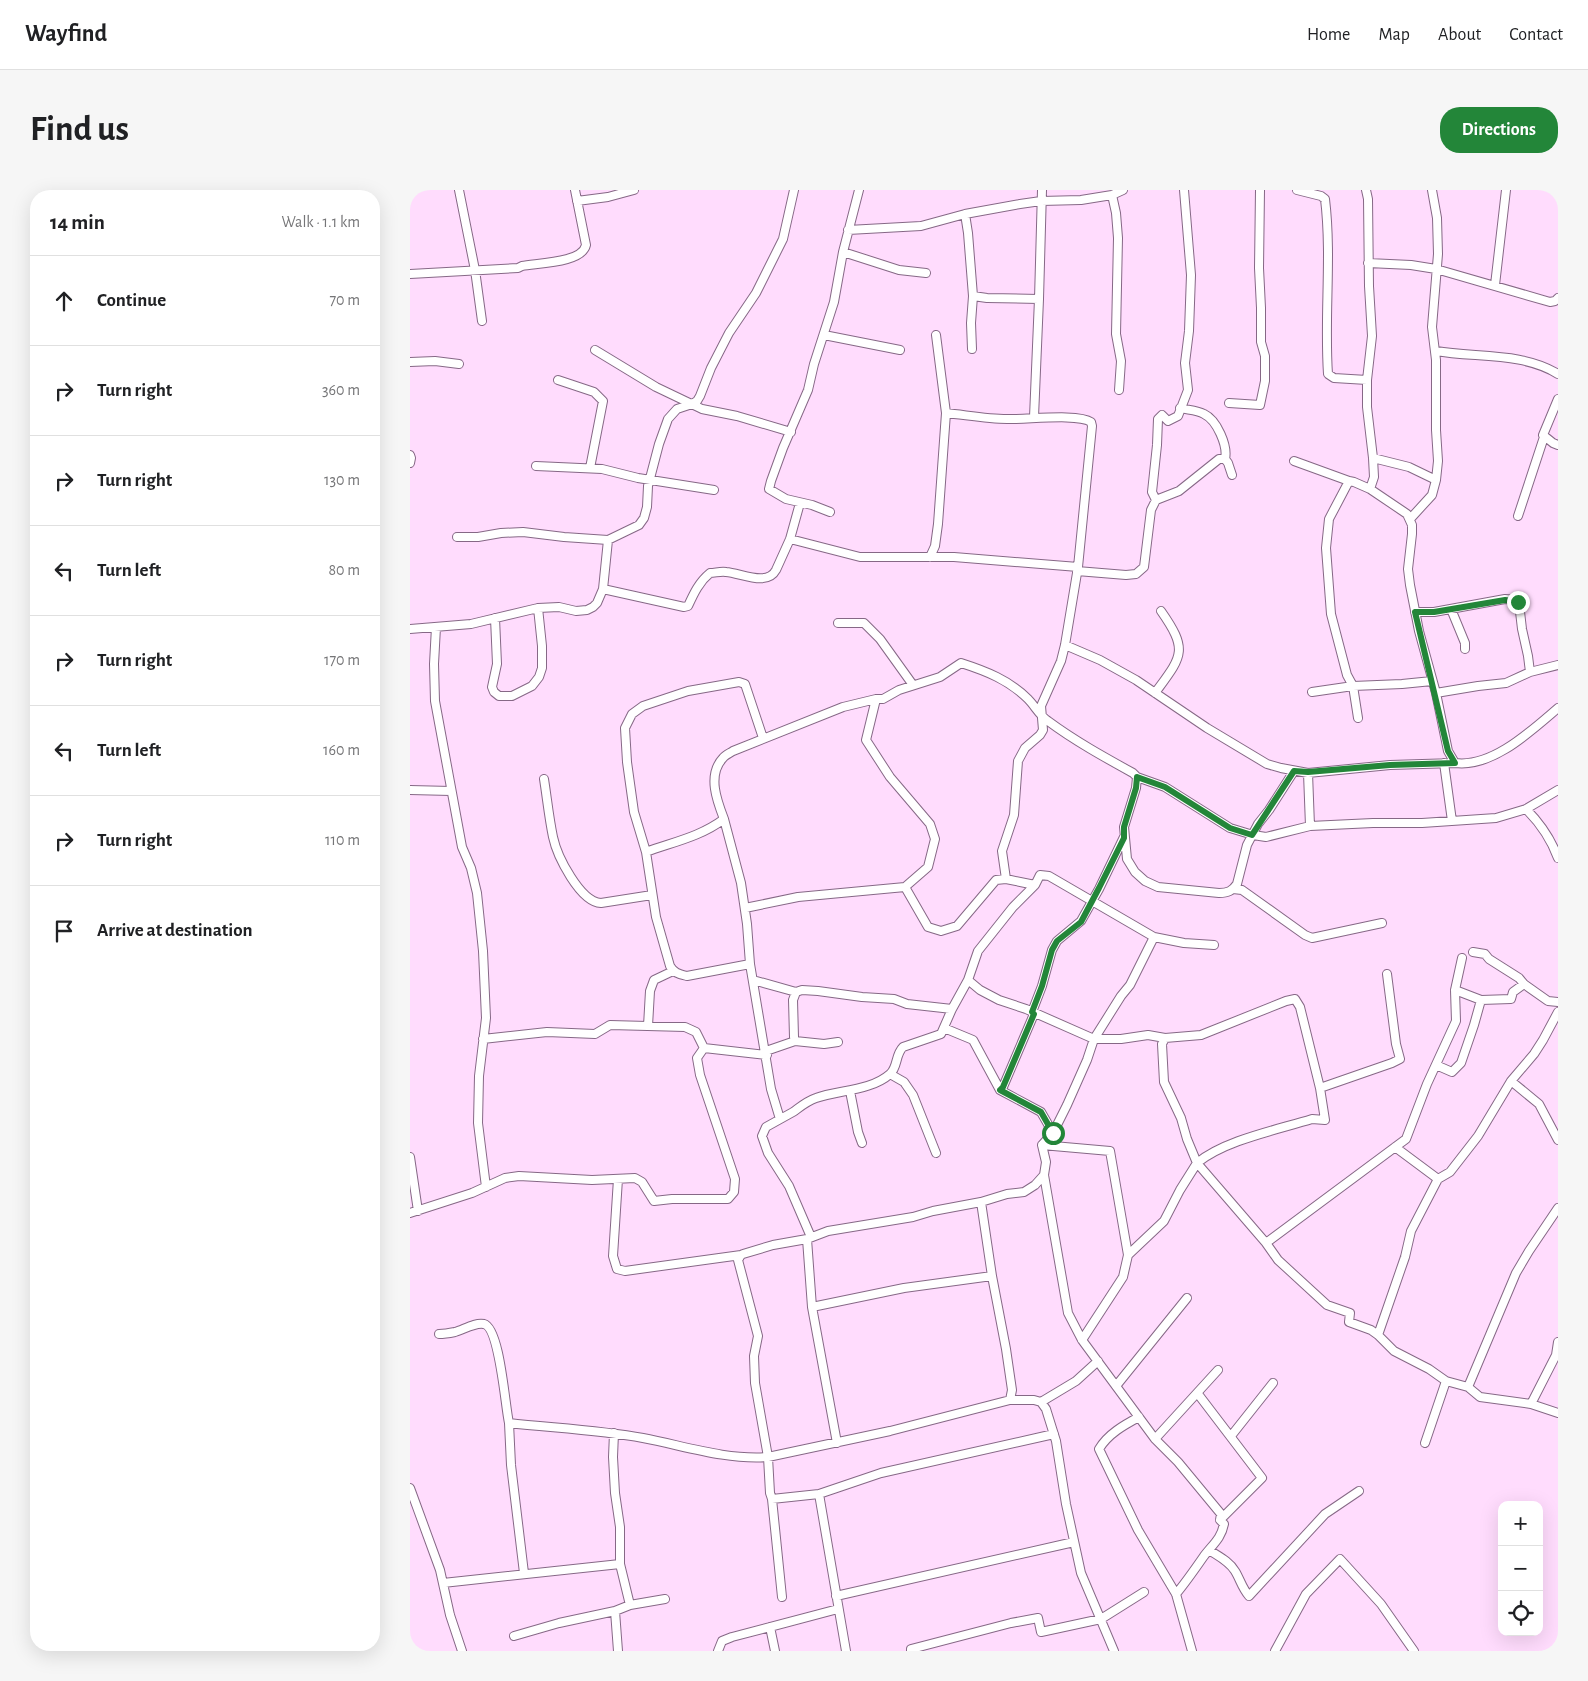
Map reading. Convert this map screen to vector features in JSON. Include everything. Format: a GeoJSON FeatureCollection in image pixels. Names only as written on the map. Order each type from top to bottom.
{"type":"FeatureCollection","features":[{"type":"Feature","properties":{"kind":"street"},"geometry":{"type":"LineString","coordinates":[[459,190],[476,270],[482,321]]}},
{"type":"Feature","properties":{"kind":"street"},"geometry":{"type":"LineString","coordinates":[[410,274],[518,268],[567,260],[578,256],[585,250],[586,245],[575,190]]}},
{"type":"Feature","properties":{"kind":"street"},"geometry":{"type":"LineString","coordinates":[[577,201],[608,198],[634,190]]}},
{"type":"Feature","properties":{"kind":"street"},"geometry":{"type":"LineString","coordinates":[[457,536],[478,537],[523,532],[564,538],[608,540],[639,525],[644,518],[650,479],[668,419],[677,409],[697,401],[729,333],[770,269],[784,239],[794,190]]}},
{"type":"Feature","properties":{"kind":"street"},"geometry":{"type":"LineString","coordinates":[[830,512],[812,505],[786,499],[769,489],[783,448],[808,390],[834,302],[843,252],[859,190]]}},
{"type":"Feature","properties":{"kind":"street"},"geometry":{"type":"LineString","coordinates":[[1034,417],[1042,190]]}},
{"type":"Feature","properties":{"kind":"street"},"geometry":{"type":"LineString","coordinates":[[848,230],[921,226],[965,214],[1041,201],[1081,200],[1112,195],[1124,190]]}},
{"type":"Feature","properties":{"kind":"street"},"geometry":{"type":"LineString","coordinates":[[1156,500],[1152,492],[1158,419],[1162,414],[1168,421],[1178,416],[1188,390],[1185,363],[1189,331],[1191,275],[1184,190]]}},
{"type":"Feature","properties":{"kind":"street"},"geometry":{"type":"LineString","coordinates":[[1230,402],[1260,405],[1265,381],[1265,356],[1261,342],[1259,268],[1260,190]]}},
{"type":"Feature","properties":{"kind":"street"},"geometry":{"type":"LineString","coordinates":[[1297,190],[1321,196],[1324,199],[1327,226],[1328,298],[1326,350],[1328,374],[1334,378],[1367,380]]}},
{"type":"Feature","properties":{"kind":"street"},"geometry":{"type":"LineString","coordinates":[[1366,190],[1368,200],[1368,263],[1372,336],[1367,380],[1367,407],[1374,477],[1370,489]]}},
{"type":"Feature","properties":{"kind":"street"},"geometry":{"type":"LineString","coordinates":[[1410,519],[1432,495],[1438,461],[1436,351],[1432,327],[1438,254],[1437,218],[1432,190]]}},
{"type":"Feature","properties":{"kind":"street"},"geometry":{"type":"LineString","coordinates":[[1495,285],[1506,190]]}},
{"type":"Feature","properties":{"kind":"street"},"geometry":{"type":"LineString","coordinates":[[1112,195],[1118,238],[1116,334],[1121,361],[1119,390]]}},
{"type":"Feature","properties":{"kind":"street"},"geometry":{"type":"LineString","coordinates":[[965,214],[973,296],[972,349]]}},
{"type":"Feature","properties":{"kind":"street"},"geometry":{"type":"LineString","coordinates":[[843,252],[899,270],[926,273]]}},
{"type":"Feature","properties":{"kind":"street"},"geometry":{"type":"LineString","coordinates":[[1368,263],[1436,268],[1550,302],[1555,302],[1558,298]]}},
{"type":"Feature","properties":{"kind":"street"},"geometry":{"type":"LineString","coordinates":[[973,296],[987,298],[1039,298]]}},
{"type":"Feature","properties":{"kind":"street"},"geometry":{"type":"LineString","coordinates":[[824,335],[900,350]]}},
{"type":"Feature","properties":{"kind":"street"},"geometry":{"type":"LineString","coordinates":[[930,558],[935,546],[938,524],[946,413],[936,335]]}},
{"type":"Feature","properties":{"kind":"street"},"geometry":{"type":"LineString","coordinates":[[595,350],[656,387],[702,409],[737,416],[791,432]]}},
{"type":"Feature","properties":{"kind":"street"},"geometry":{"type":"LineString","coordinates":[[1436,351],[1519,361],[1540,365],[1558,374]]}},
{"type":"Feature","properties":{"kind":"street"},"geometry":{"type":"LineString","coordinates":[[410,362],[459,364]]}},
{"type":"Feature","properties":{"kind":"street"},"geometry":{"type":"LineString","coordinates":[[558,380],[594,392],[603,401],[590,468]]}},
{"type":"Feature","properties":{"kind":"street"},"geometry":{"type":"LineString","coordinates":[[1518,516],[1544,437],[1542,432],[1558,399]]}},
{"type":"Feature","properties":{"kind":"street"},"geometry":{"type":"LineString","coordinates":[[1180,408],[1205,414],[1217,425],[1227,452],[1225,459],[1232,475]]}},
{"type":"Feature","properties":{"kind":"street"},"geometry":{"type":"LineString","coordinates":[[946,413],[1007,419],[1034,417],[1082,418],[1091,422],[1077,569],[1065,645],[1061,661],[1041,706],[1044,722],[1043,730],[1025,748],[1018,760],[1014,815],[1002,851],[1006,879]]}},
{"type":"Feature","properties":{"kind":"street"},"geometry":{"type":"LineString","coordinates":[[1544,437],[1558,445]]}},
{"type":"Feature","properties":{"kind":"street"},"geometry":{"type":"LineString","coordinates":[[410,455],[410,463]]}},
{"type":"Feature","properties":{"kind":"street"},"geometry":{"type":"LineString","coordinates":[[1373,458],[1408,467],[1436,480]]}},
{"type":"Feature","properties":{"kind":"street"},"geometry":{"type":"LineString","coordinates":[[790,539],[860,557],[870,553],[930,558],[954,557],[1126,575],[1136,574],[1144,567],[1151,510],[1156,500],[1179,491],[1219,459],[1225,459]]}},
{"type":"Feature","properties":{"kind":"street"},"geometry":{"type":"LineString","coordinates":[[1294,461],[1374,490],[1407,514],[1410,519],[1412,534],[1408,568],[1415,612],[1436,693],[1448,751],[1455,763]]}},
{"type":"Feature","properties":{"kind":"street"},"geometry":{"type":"LineString","coordinates":[[536,466],[602,469],[714,490]]}},
{"type":"Feature","properties":{"kind":"street"},"geometry":{"type":"LineString","coordinates":[[1350,481],[1329,519],[1326,548],[1332,622],[1347,675],[1353,686],[1358,718]]}},
{"type":"Feature","properties":{"kind":"street"},"geometry":{"type":"LineString","coordinates":[[603,589],[684,607],[688,606],[698,585],[710,573],[728,572],[747,577],[768,578],[774,574],[790,539],[800,503]]}},
{"type":"Feature","properties":{"kind":"street"},"geometry":{"type":"LineString","coordinates":[[410,629],[471,624],[538,608],[559,607],[576,611],[587,610],[597,603],[603,589],[608,540]]}},
{"type":"Feature","properties":{"kind":"street"},"geometry":{"type":"LineString","coordinates":[[1415,612],[1517,600],[1530,672]]}},
{"type":"Feature","properties":{"kind":"street"},"geometry":{"type":"LineString","coordinates":[[495,618],[497,664],[492,687],[499,696],[512,696],[532,686],[540,677],[542,646],[538,608]]}},
{"type":"Feature","properties":{"kind":"street"},"geometry":{"type":"LineString","coordinates":[[1451,609],[1466,649]]}},
{"type":"Feature","properties":{"kind":"street"},"geometry":{"type":"LineString","coordinates":[[1155,693],[1175,664],[1180,644],[1161,611]]}},
{"type":"Feature","properties":{"kind":"street"},"geometry":{"type":"LineString","coordinates":[[838,623],[864,623],[880,639],[913,685]]}},
{"type":"Feature","properties":{"kind":"street"},"geometry":{"type":"LineString","coordinates":[[436,627],[435,701],[462,848],[472,868],[480,922],[486,1018],[482,1040],[478,1122],[486,1187]]}},
{"type":"Feature","properties":{"kind":"street"},"geometry":{"type":"LineString","coordinates":[[1065,645],[1100,660],[1136,680],[1207,728],[1268,764],[1294,771],[1308,772],[1390,765],[1463,764],[1492,757],[1522,737],[1558,708]]}},
{"type":"Feature","properties":{"kind":"street"},"geometry":{"type":"LineString","coordinates":[[780,1119],[771,1089],[750,964],[741,883],[724,819],[716,798],[714,778],[723,758],[733,751],[763,738],[843,707],[883,699],[899,690],[940,677],[961,663],[1006,681],[1028,699],[1042,716],[1137,777],[1165,787],[1230,828],[1252,835],[1266,837],[1310,826],[1496,818],[1526,809],[1558,790]]}},
{"type":"Feature","properties":{"kind":"street"},"geometry":{"type":"LineString","coordinates":[[1436,693],[1506,683],[1530,672],[1558,665]]}},
{"type":"Feature","properties":{"kind":"street"},"geometry":{"type":"LineString","coordinates":[[1312,692],[1353,686],[1432,681]]}},
{"type":"Feature","properties":{"kind":"street"},"geometry":{"type":"LineString","coordinates":[[750,964],[687,976],[673,971],[670,966],[662,942],[652,895],[646,852],[634,812],[627,762],[625,728],[632,714],[643,706],[688,691],[742,682],[745,684],[763,738]]}},
{"type":"Feature","properties":{"kind":"street"},"geometry":{"type":"LineString","coordinates":[[745,908],[798,897],[905,887],[928,867],[935,839],[930,824],[890,777],[866,740],[876,699]]}},
{"type":"Feature","properties":{"kind":"street"},"geometry":{"type":"LineString","coordinates":[[1444,763],[1452,821]]}},
{"type":"Feature","properties":{"kind":"street"},"geometry":{"type":"LineString","coordinates":[[1137,777],[1136,788],[1124,827],[1127,859],[1135,872],[1145,881],[1158,888],[1219,894],[1227,893],[1237,884],[1247,845],[1252,835],[1294,771]]}},
{"type":"Feature","properties":{"kind":"street"},"geometry":{"type":"LineString","coordinates":[[1308,772],[1310,826]]}},
{"type":"Feature","properties":{"kind":"street"},"geometry":{"type":"LineString","coordinates":[[544,780],[553,838],[558,852],[575,882],[587,898],[601,903],[652,895]]}},
{"type":"Feature","properties":{"kind":"street"},"geometry":{"type":"LineString","coordinates":[[410,790],[451,791]]}},
{"type":"Feature","properties":{"kind":"street"},"geometry":{"type":"LineString","coordinates":[[1526,809],[1551,840],[1558,858]]}},
{"type":"Feature","properties":{"kind":"street"},"geometry":{"type":"LineString","coordinates":[[646,852],[691,838],[724,819]]}},
{"type":"Feature","properties":{"kind":"street"},"geometry":{"type":"LineString","coordinates":[[1000,1090],[1003,1087],[1034,1014],[1032,1012],[1044,980],[1052,950],[1057,941],[1081,922],[1124,838]]}},
{"type":"Feature","properties":{"kind":"street"},"geometry":{"type":"LineString","coordinates":[[837,1443],[812,1307],[809,1238],[789,1186],[768,1152],[762,1136],[766,1127],[817,1098],[850,1091],[890,1074],[894,1069],[898,1052],[903,1047],[941,1034],[968,980],[978,951],[1013,907],[1035,885],[1040,875],[1049,876],[1154,937],[1184,943],[1214,945]]}},
{"type":"Feature","properties":{"kind":"street"},"geometry":{"type":"LineString","coordinates":[[905,887],[928,927],[941,931],[957,926],[996,880],[1006,879],[1035,885]]}},
{"type":"Feature","properties":{"kind":"street"},"geometry":{"type":"LineString","coordinates":[[1233,889],[1242,890],[1312,938],[1382,923]]}},
{"type":"Feature","properties":{"kind":"street"},"geometry":{"type":"LineString","coordinates":[[1042,1145],[1053,1133],[1087,1060],[1094,1039],[1130,985],[1154,937]]}},
{"type":"Feature","properties":{"kind":"street"},"geometry":{"type":"LineString","coordinates":[[1472,952],[1484,954],[1548,1001],[1558,1002]]}},
{"type":"Feature","properties":{"kind":"street"},"geometry":{"type":"LineString","coordinates":[[1266,1243],[1406,1139],[1426,1084],[1456,1021],[1455,990],[1462,958]]}},
{"type":"Feature","properties":{"kind":"street"},"geometry":{"type":"LineString","coordinates":[[648,1026],[650,992],[654,980],[673,971]]}},
{"type":"Feature","properties":{"kind":"street"},"geometry":{"type":"LineString","coordinates":[[1320,1088],[1400,1059],[1396,1044],[1387,974]]}},
{"type":"Feature","properties":{"kind":"street"},"geometry":{"type":"LineString","coordinates":[[753,980],[796,992],[802,990],[818,991],[952,1009]]}},
{"type":"Feature","properties":{"kind":"street"},"geometry":{"type":"LineString","coordinates":[[968,980],[980,990],[999,1000],[1094,1039],[1121,1039],[1148,1035],[1165,1038],[1200,1035],[1286,1001],[1295,999],[1300,1007],[1320,1088],[1324,1120],[1312,1119],[1234,1143],[1205,1157],[1197,1163],[1164,1221],[1128,1255]]}},
{"type":"Feature","properties":{"kind":"street"},"geometry":{"type":"LineString","coordinates":[[1455,990],[1481,1000],[1511,999],[1513,992],[1524,984]]}},
{"type":"Feature","properties":{"kind":"street"},"geometry":{"type":"LineString","coordinates":[[795,1041],[793,1000],[796,992]]}},
{"type":"Feature","properties":{"kind":"street"},"geometry":{"type":"LineString","coordinates":[[1436,1065],[1452,1072],[1461,1063],[1481,1000]]}},
{"type":"Feature","properties":{"kind":"street"},"geometry":{"type":"LineString","coordinates":[[1378,1335],[1405,1257],[1411,1231],[1438,1179],[1450,1172],[1478,1136],[1511,1081],[1534,1054],[1558,1012]]}},
{"type":"Feature","properties":{"kind":"street"},"geometry":{"type":"LineString","coordinates":[[482,1040],[547,1032],[595,1034],[610,1024],[689,1027],[696,1032],[704,1048]]}},
{"type":"Feature","properties":{"kind":"street"},"geometry":{"type":"LineString","coordinates":[[944,1028],[972,1040],[1000,1090],[1041,1112],[1053,1133]]}},
{"type":"Feature","properties":{"kind":"street"},"geometry":{"type":"LineString","coordinates":[[1165,1038],[1162,1044],[1164,1082],[1181,1118],[1186,1139],[1197,1163],[1266,1243],[1278,1260],[1327,1305],[1350,1313],[1349,1322],[1371,1330],[1394,1350],[1446,1381],[1468,1387],[1480,1396],[1531,1404],[1558,1413]]}},
{"type":"Feature","properties":{"kind":"street"},"geometry":{"type":"LineString","coordinates":[[704,1048],[766,1053],[795,1041],[824,1044],[838,1042]]}},
{"type":"Feature","properties":{"kind":"street"},"geometry":{"type":"LineString","coordinates":[[410,1158],[414,1212],[472,1193],[505,1178],[519,1176],[592,1180],[635,1178],[642,1182],[652,1198],[658,1201],[672,1199],[728,1199],[734,1192],[735,1179],[700,1075],[697,1058],[704,1048]]}},
{"type":"Feature","properties":{"kind":"street"},"geometry":{"type":"LineString","coordinates":[[890,1074],[904,1082],[914,1095],[936,1153]]}},
{"type":"Feature","properties":{"kind":"street"},"geometry":{"type":"LineString","coordinates":[[1511,1081],[1539,1104],[1558,1140]]}},
{"type":"Feature","properties":{"kind":"street"},"geometry":{"type":"LineString","coordinates":[[850,1091],[862,1143]]}},
{"type":"Feature","properties":{"kind":"street"},"geometry":{"type":"LineString","coordinates":[[1042,1145],[1046,1162],[1044,1175],[1068,1313],[1082,1340],[1155,1439],[1178,1462],[1215,1506],[1221,1514],[1220,1520]]}},
{"type":"Feature","properties":{"kind":"street"},"geometry":{"type":"LineString","coordinates":[[1042,1145],[1110,1151],[1128,1255],[1123,1277],[1082,1340]]}},
{"type":"Feature","properties":{"kind":"street"},"geometry":{"type":"LineString","coordinates":[[1395,1147],[1438,1179]]}},
{"type":"Feature","properties":{"kind":"street"},"geometry":{"type":"LineString","coordinates":[[618,1179],[613,1256],[617,1269],[625,1271],[741,1255],[773,1245],[809,1238],[828,1231],[914,1217],[933,1211],[981,1202],[1007,1194],[1024,1192],[1036,1186],[1044,1175]]}},
{"type":"Feature","properties":{"kind":"street"},"geometry":{"type":"LineString","coordinates":[[981,1202],[1012,1390],[1010,1400]]}},
{"type":"Feature","properties":{"kind":"street"},"geometry":{"type":"LineString","coordinates":[[1468,1387],[1516,1273],[1529,1250],[1558,1208]]}},
{"type":"Feature","properties":{"kind":"street"},"geometry":{"type":"LineString","coordinates":[[741,1255],[738,1260],[758,1336],[754,1356],[755,1376],[768,1457],[770,1493],[782,1598]]}},
{"type":"Feature","properties":{"kind":"street"},"geometry":{"type":"LineString","coordinates":[[812,1307],[904,1288],[992,1276]]}},
{"type":"Feature","properties":{"kind":"street"},"geometry":{"type":"LineString","coordinates":[[1116,1386],[1187,1298]]}},
{"type":"Feature","properties":{"kind":"street"},"geometry":{"type":"LineString","coordinates":[[440,1334],[453,1332],[476,1324],[485,1324],[490,1328],[500,1356],[506,1412],[509,1423],[511,1465],[524,1573]]}},
{"type":"Feature","properties":{"kind":"street"},"geometry":{"type":"LineString","coordinates":[[1531,1404],[1556,1355],[1558,1342]]}},
{"type":"Feature","properties":{"kind":"street"},"geometry":{"type":"LineString","coordinates":[[1041,1402],[1076,1381],[1098,1361]]}},
{"type":"Feature","properties":{"kind":"street"},"geometry":{"type":"LineString","coordinates":[[1155,1439],[1218,1370]]}},
{"type":"Feature","properties":{"kind":"street"},"geometry":{"type":"LineString","coordinates":[[1425,1443],[1446,1381]]}},
{"type":"Feature","properties":{"kind":"street"},"geometry":{"type":"LineString","coordinates":[[1231,1436],[1273,1383]]}},
{"type":"Feature","properties":{"kind":"street"},"geometry":{"type":"LineString","coordinates":[[1198,1394],[1262,1478],[1220,1520]]}},
{"type":"Feature","properties":{"kind":"street"},"geometry":{"type":"LineString","coordinates":[[509,1423],[614,1433],[645,1438],[713,1454],[747,1458],[768,1457],[837,1443],[1010,1400],[1034,1400],[1041,1402],[1046,1409],[1054,1434],[1066,1504],[1081,1573],[1114,1651]]}},
{"type":"Feature","properties":{"kind":"street"},"geometry":{"type":"LineString","coordinates":[[1139,1417],[1108,1437],[1099,1449],[1138,1530],[1176,1594],[1192,1651]]}},
{"type":"Feature","properties":{"kind":"street"},"geometry":{"type":"LineString","coordinates":[[614,1433],[613,1456],[615,1493],[620,1527],[620,1564],[630,1605]]}},
{"type":"Feature","properties":{"kind":"street"},"geometry":{"type":"LineString","coordinates":[[772,1500],[819,1494],[881,1473],[1054,1434]]}},
{"type":"Feature","properties":{"kind":"street"},"geometry":{"type":"LineString","coordinates":[[1209,1550],[1230,1563],[1249,1596],[1325,1514],[1359,1491]]}},
{"type":"Feature","properties":{"kind":"street"},"geometry":{"type":"LineString","coordinates":[[411,1493],[437,1561],[452,1624],[462,1651]]}},
{"type":"Feature","properties":{"kind":"street"},"geometry":{"type":"LineString","coordinates":[[819,1494],[846,1651]]}},
{"type":"Feature","properties":{"kind":"street"},"geometry":{"type":"LineString","coordinates":[[1176,1594],[1222,1534],[1224,1524],[1220,1520]]}},
{"type":"Feature","properties":{"kind":"street"},"geometry":{"type":"LineString","coordinates":[[836,1596],[1074,1542]]}},
{"type":"Feature","properties":{"kind":"street"},"geometry":{"type":"LineString","coordinates":[[1275,1651],[1306,1594],[1340,1559],[1381,1604],[1414,1651]]}},
{"type":"Feature","properties":{"kind":"street"},"geometry":{"type":"LineString","coordinates":[[443,1583],[620,1564]]}},
{"type":"Feature","properties":{"kind":"street"},"geometry":{"type":"LineString","coordinates":[[911,1651],[911,1649],[1011,1623],[1038,1618],[1041,1632],[1101,1619],[1144,1592]]}},
{"type":"Feature","properties":{"kind":"street"},"geometry":{"type":"LineString","coordinates":[[514,1636],[615,1611],[630,1605],[664,1599]]}},
{"type":"Feature","properties":{"kind":"street"},"geometry":{"type":"LineString","coordinates":[[718,1651],[722,1641],[838,1609]]}},
{"type":"Feature","properties":{"kind":"street"},"geometry":{"type":"LineString","coordinates":[[615,1611],[618,1651]]}},
{"type":"Feature","properties":{"kind":"street"},"geometry":{"type":"LineString","coordinates":[[770,1627],[775,1651]]}},
{"type":"Feature","properties":{"kind":"route"},"geometry":{"type":"LineString","coordinates":[[1053,1133],[1041,1112],[1000,1090],[1003,1087],[1034,1014],[1032,1012],[1035,1001],[1042,986],[1052,950],[1057,941],[1071,928],[1081,922],[1124,838],[1124,827],[1136,788],[1137,777],[1165,787],[1230,828],[1252,835],[1294,771],[1308,772],[1390,765],[1455,763],[1448,751],[1446,735],[1415,612],[1434,612],[1505,600],[1517,600],[1518,602]]}}]}
